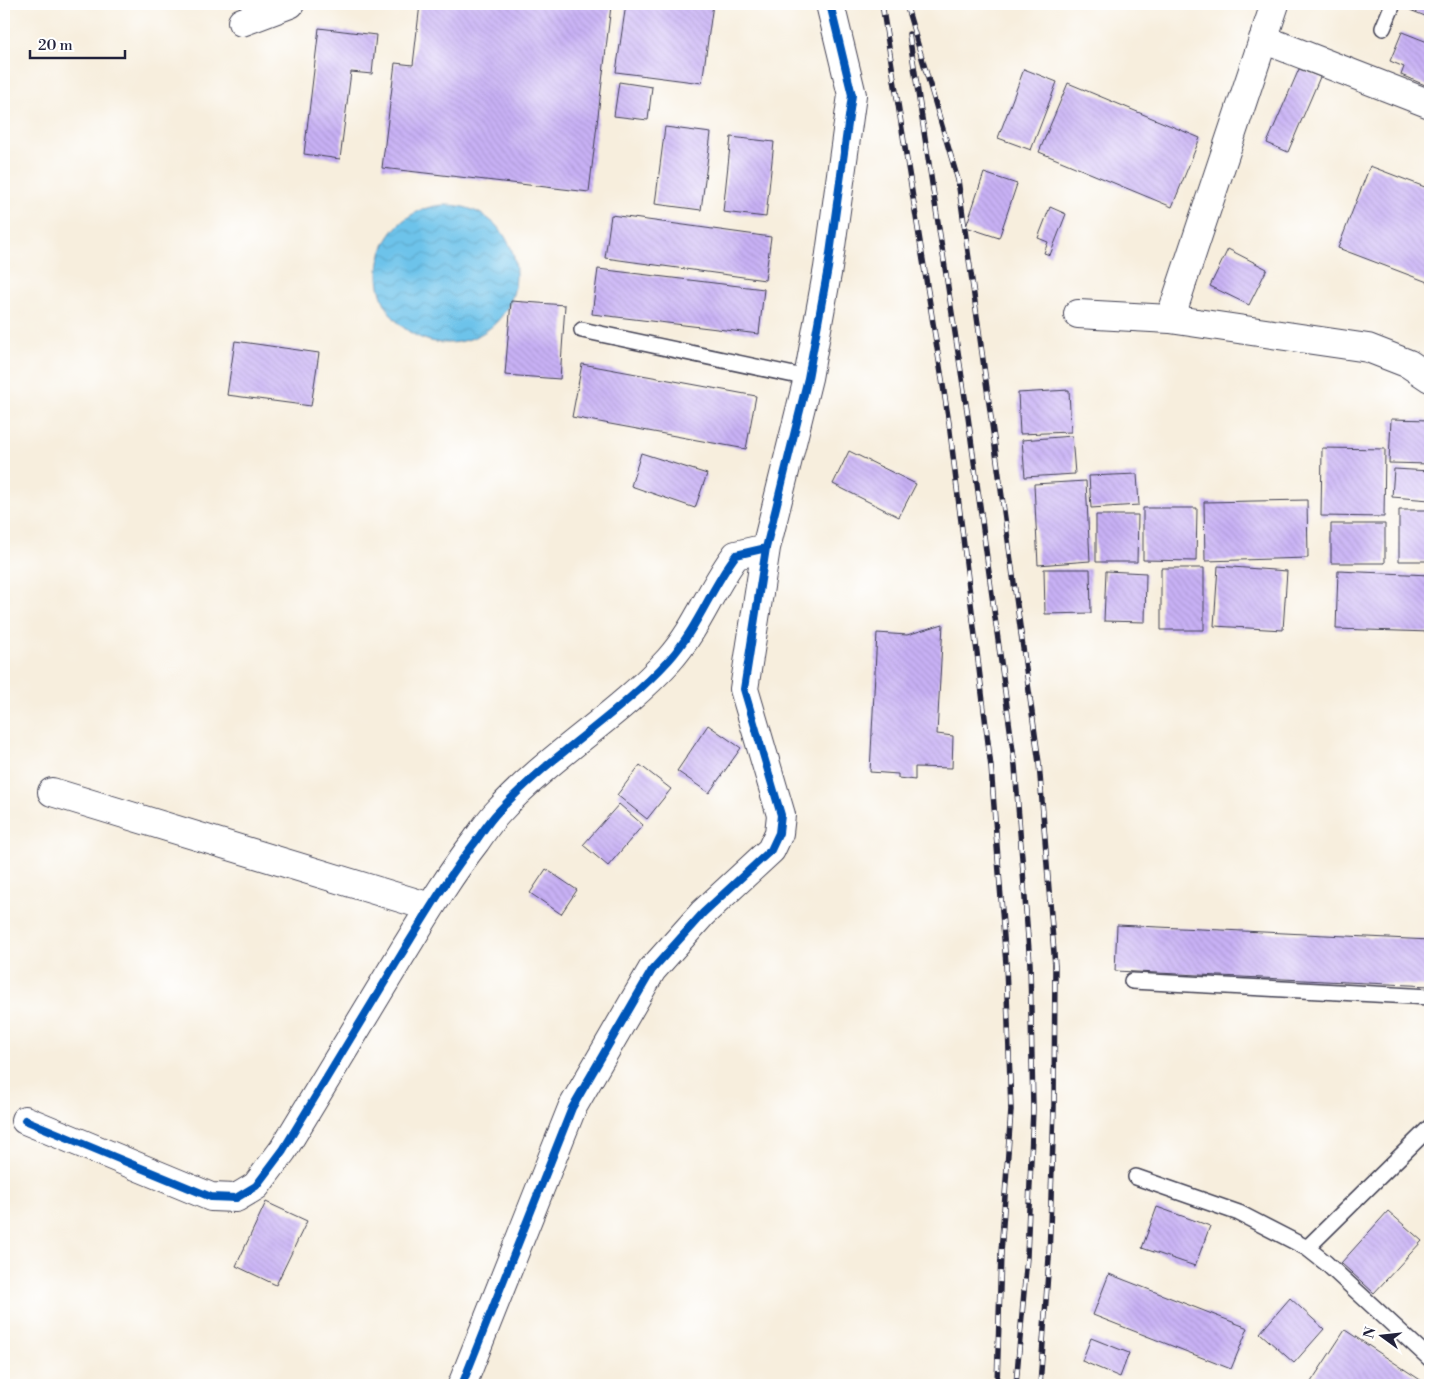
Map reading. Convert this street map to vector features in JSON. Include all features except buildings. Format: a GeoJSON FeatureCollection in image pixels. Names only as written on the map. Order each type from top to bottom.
{"type":"FeatureCollection","features":[{"type":"Feature","properties":{"kind":"street"},"geometry":{"type":"LineString","coordinates":[[242,22],[290,4]]}},
{"type":"Feature","properties":{"kind":"street"},"geometry":{"type":"LineString","coordinates":[[462,1385],[572,1108],[652,970],[703,913],[771,850],[778,834],[781,815],[744,689],[766,548],[808,378],[828,268],[852,95],[830,4]]}},
{"type":"Feature","properties":{"kind":"street"},"geometry":{"type":"LineString","coordinates":[[1170,319],[1275,4]]}},
{"type":"Feature","properties":{"kind":"street"},"geometry":{"type":"LineString","coordinates":[[1263,39],[1430,104]]}},
{"type":"Feature","properties":{"kind":"street"},"geometry":{"type":"LineString","coordinates":[[1078,314],[1170,319],[1368,348],[1409,364],[1429,376]]}},
{"type":"Feature","properties":{"kind":"street"},"geometry":{"type":"LineString","coordinates":[[25,1120],[211,1196],[236,1198],[256,1186],[284,1150],[430,907],[461,861],[498,812],[542,768],[589,732],[670,659],[692,627],[724,570],[736,554],[766,548]]}},
{"type":"Feature","properties":{"kind":"street"},"geometry":{"type":"LineString","coordinates":[[52,792],[430,907]]}},
{"type":"Feature","properties":{"kind":"lane"},"geometry":{"type":"LineString","coordinates":[[1383,28],[1393,4]]}},
{"type":"Feature","properties":{"kind":"lane"},"geometry":{"type":"LineString","coordinates":[[582,330],[808,378]]}},
{"type":"Feature","properties":{"kind":"lane"},"geometry":{"type":"LineString","coordinates":[[1132,981],[1430,997]]}},
{"type":"Feature","properties":{"kind":"lane"},"geometry":{"type":"LineString","coordinates":[[1306,1248],[1430,1127]]}},
{"type":"Feature","properties":{"kind":"lane"},"geometry":{"type":"LineString","coordinates":[[1136,1177],[1239,1213],[1306,1248],[1326,1263],[1430,1360]]}},
{"type":"Feature","properties":{"kind":"water"},"geometry":{"type":"Polygon","coordinates":[[[447,205],[473,211],[496,225],[510,248],[516,274],[510,300],[496,323],[473,337],[447,343],[421,337],[398,323],[384,300],[378,274],[384,248],[398,225],[421,211],[447,205]]]}},
{"type":"Feature","properties":{"kind":"railway"},"geometry":{"type":"LineString","coordinates":[[882,4],[949,423],[991,767],[1006,964],[1011,1110],[1001,1253],[997,1385]]}},
{"type":"Feature","properties":{"kind":"railway"},"geometry":{"type":"LineString","coordinates":[[906,4],[958,180],[1039,763],[1055,966],[1054,1108],[1049,1258],[1040,1385]]}},
{"type":"Feature","properties":{"kind":"railway"},"geometry":{"type":"LineString","coordinates":[[909,34],[968,417],[1015,766],[1030,964],[1033,1109],[1027,1257],[1016,1385]]}},
{"type":"Feature","properties":{"kind":"cycle path"},"geometry":{"type":"LineString","coordinates":[[462,1385],[572,1108],[652,970],[703,913],[771,850],[779,833],[781,815],[744,689],[766,548],[808,378],[828,268],[852,95],[830,4]]}},
{"type":"Feature","properties":{"kind":"cycle path"},"geometry":{"type":"LineString","coordinates":[[25,1120],[211,1197],[236,1198],[256,1186],[283,1150],[437,897],[493,818],[540,772],[628,699],[669,660],[688,635],[736,555],[766,548]]}}]}
